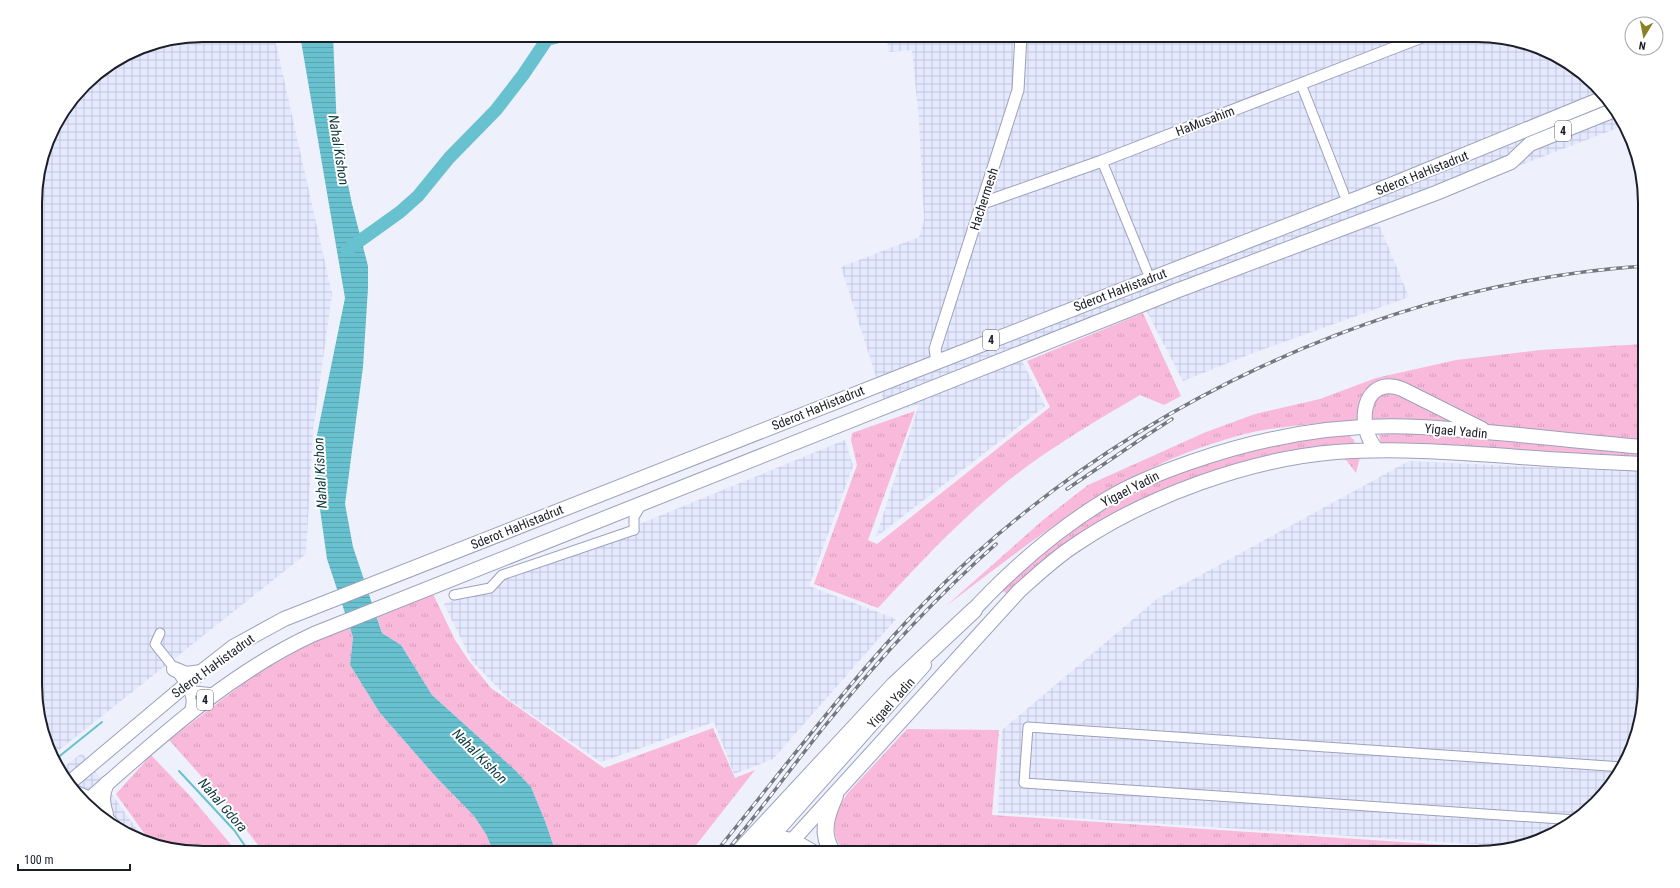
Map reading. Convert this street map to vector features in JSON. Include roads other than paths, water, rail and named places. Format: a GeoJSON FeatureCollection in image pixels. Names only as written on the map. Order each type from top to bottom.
{"type":"FeatureCollection","features":[{"type":"Feature","properties":{"kind":"highway","name":"Sderot HaHistadrut"},"geometry":{"type":"LineString","coordinates":[[73,780],[185,684],[233,647],[261,631],[308,609],[1366,195],[1601,100]]}},
{"type":"Feature","properties":{"kind":"highway","name":"Sderot HaHistadrut"},"geometry":{"type":"LineString","coordinates":[[90,800],[107,783],[214,693],[272,654],[314,634],[612,514],[1176,291],[1436,193],[1511,162],[1530,144],[1610,112]]}},
{"type":"Feature","properties":{"kind":"highway"},"geometry":{"type":"LineString","coordinates":[[1377,450],[1368,438],[1365,427],[1365,408],[1369,398],[1378,390],[1390,387],[1402,389],[1470,424],[1499,434]]}},
{"type":"Feature","properties":{"kind":"highway","name":"Yigael Yadin"},"geometry":{"type":"LineString","coordinates":[[763,846],[974,610],[1048,541],[1108,498],[1132,486],[1176,467],[1263,440],[1308,432],[1365,427],[1419,427],[1638,446]]}},
{"type":"Feature","properties":{"kind":"highway","name":"Yigael Yadin"},"geometry":{"type":"LineString","coordinates":[[787,846],[835,796],[1008,602],[1075,544],[1119,519],[1166,497],[1237,472],[1268,463],[1312,455],[1377,450],[1427,451],[1580,462],[1638,464]]}},
{"type":"Feature","properties":{"kind":"highway"},"geometry":{"type":"LineString","coordinates":[[744,846],[894,685],[974,610]]}},
{"type":"Feature","properties":{"kind":"highway"},"geometry":{"type":"LineString","coordinates":[[174,670],[186,674],[200,672]]}},
{"type":"Feature","properties":{"kind":"highway"},"geometry":{"type":"LineString","coordinates":[[106,814],[103,806],[103,797],[107,783]]}},
{"type":"Feature","properties":{"kind":"highway"},"geometry":{"type":"LineString","coordinates":[[830,846],[826,837],[825,829],[826,819],[835,796]]}},
{"type":"Feature","properties":{"kind":"highway"},"geometry":{"type":"LineString","coordinates":[[771,837],[784,846]]}},
{"type":"Feature","properties":{"kind":"street","name":"Hachermesh"},"geometry":{"type":"LineString","coordinates":[[936,362],[935,349],[1018,90],[1020,42]]}},
{"type":"Feature","properties":{"kind":"street","name":"HaMusahim"},"geometry":{"type":"LineString","coordinates":[[983,203],[1102,160],[1409,42]]}},
{"type":"Feature","properties":{"kind":"street"},"geometry":{"type":"LineString","coordinates":[[1301,84],[1344,194]]}},
{"type":"Feature","properties":{"kind":"street"},"geometry":{"type":"LineString","coordinates":[[1102,160],[1147,271]]}},
{"type":"Feature","properties":{"kind":"street"},"geometry":{"type":"LineString","coordinates":[[634,530],[634,517],[644,502]]}},
{"type":"Feature","properties":{"kind":"street"},"geometry":{"type":"LineString","coordinates":[[612,514],[625,518],[634,530]]}},
{"type":"Feature","properties":{"kind":"street"},"geometry":{"type":"LineString","coordinates":[[454,596],[490,588],[502,575],[634,530]]}},
{"type":"Feature","properties":{"kind":"street"},"geometry":{"type":"LineString","coordinates":[[160,633],[155,644],[185,684],[192,699],[188,714]]}},
{"type":"Feature","properties":{"kind":"street"},"geometry":{"type":"LineString","coordinates":[[185,684],[195,691],[214,693]]}},
{"type":"Feature","properties":{"kind":"street"},"geometry":{"type":"LineString","coordinates":[[1566,819],[1024,783],[1028,727],[1616,767]]}},
{"type":"Feature","properties":{"kind":"water","name":"Nahal Kishon"},"geometry":{"type":"Polygon","coordinates":[[[301,42],[333,42],[337,131],[352,204],[368,266],[363,367],[345,504],[353,547],[382,633],[401,645],[432,695],[515,770],[531,787],[554,846],[491,846],[486,834],[474,816],[436,777],[380,713],[350,665],[353,637],[327,559],[317,488],[316,440],[345,298],[301,42]]]}},
{"type":"Feature","properties":{"kind":"waterway"},"geometry":{"type":"LineString","coordinates":[[347,250],[400,212],[418,196],[449,158],[496,110],[523,75],[545,42]]}},
{"type":"Feature","properties":{"kind":"waterway"},"geometry":{"type":"LineString","coordinates":[[543,46],[559,42]]}},
{"type":"Feature","properties":{"kind":"waterway","name":"Nahal Gdora"},"geometry":{"type":"LineString","coordinates":[[59,756],[102,722]]}},
{"type":"Feature","properties":{"kind":"waterway","name":"Nahal Gdora"},"geometry":{"type":"LineString","coordinates":[[179,771],[234,830],[245,846]]}},
{"type":"Feature","properties":{"kind":"railway"},"geometry":{"type":"LineString","coordinates":[[721,846],[849,686],[936,591],[1009,525],[1088,466],[1173,412],[1262,367],[1354,328],[1449,299],[1546,278],[1638,267]]}},
{"type":"Feature","properties":{"kind":"railway"},"geometry":{"type":"LineString","coordinates":[[1067,489],[1172,419]]}},
{"type":"Feature","properties":{"kind":"railway"},"geometry":{"type":"LineString","coordinates":[[731,846],[815,738],[867,675],[929,607],[996,544]]}}]}
